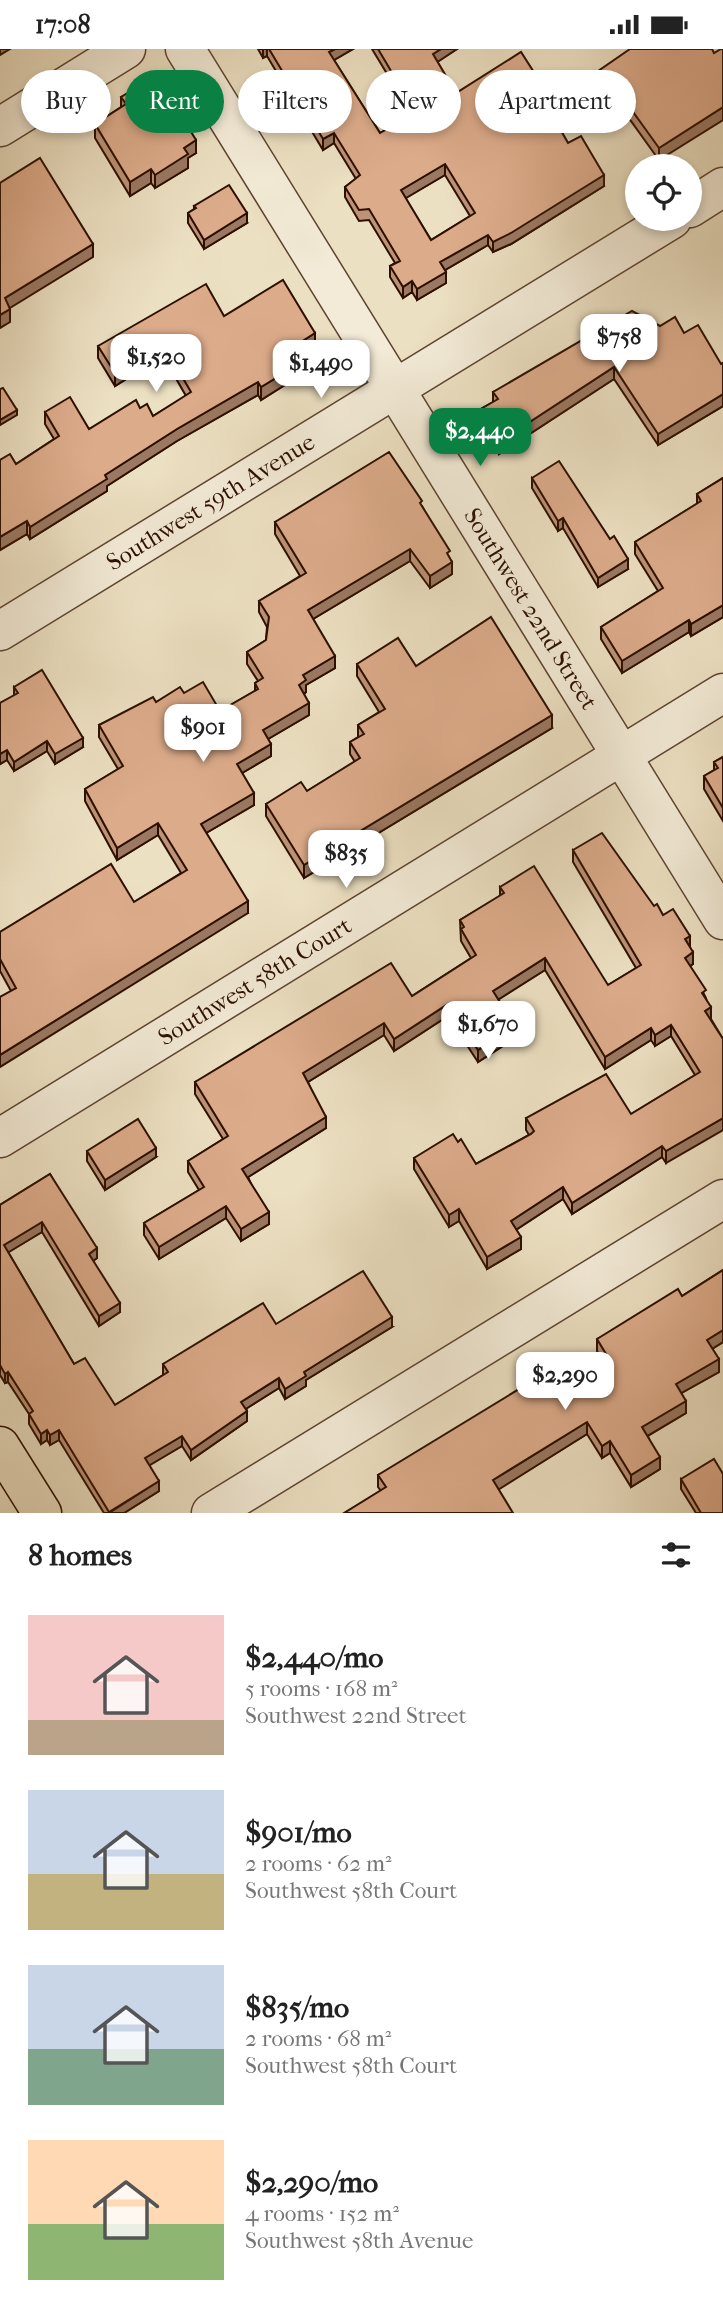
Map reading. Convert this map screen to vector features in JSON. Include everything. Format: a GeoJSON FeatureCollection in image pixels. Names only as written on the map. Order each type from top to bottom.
{"type":"FeatureCollection","features":[{"type":"Feature","properties":{"kind":"main road"},"geometry":{"type":"LineString","coordinates":[[0,1446],[42,1513]]}},
{"type":"Feature","properties":{"kind":"street"},"geometry":{"type":"LineString","coordinates":[[0,127],[126,49]]}},
{"type":"Feature","properties":{"kind":"street","name":"Southwest 22nd Street"},"geometry":{"type":"LineString","coordinates":[[185,49],[723,920]]}},
{"type":"Feature","properties":{"kind":"street"},"geometry":{"type":"LineString","coordinates":[[702,200],[723,187]]}},
{"type":"Feature","properties":{"kind":"street","name":"Southwest 59th Avenue"},"geometry":{"type":"LineString","coordinates":[[0,631],[653,231]]}},
{"type":"Feature","properties":{"kind":"street","name":"Southwest 58th Court"},"geometry":{"type":"LineString","coordinates":[[0,1137],[723,693]]}},
{"type":"Feature","properties":{"kind":"street"},"geometry":{"type":"LineString","coordinates":[[211,1513],[723,1199]]}},
{"type":"Feature","properties":{"kind":"building"},"geometry":{"type":"Polygon","coordinates":[[[269,49],[335,49],[329,52],[340,70],[282,70],[269,49]]]}},
{"type":"Feature","properties":{"kind":"building"},"geometry":{"type":"Polygon","coordinates":[[[378,49],[441,49],[433,54],[442,70],[390,70],[378,49]]]}},
{"type":"Feature","properties":{"kind":"building"},"geometry":{"type":"Polygon","coordinates":[[[630,49],[712,49],[714,53],[723,49],[723,107],[659,148],[636,116],[636,70],[600,70],[630,49]]]}},
{"type":"Feature","properties":{"kind":"building"},"geometry":{"type":"Polygon","coordinates":[[[521,52],[532,70],[492,70],[521,52]]]}},
{"type":"Feature","properties":{"kind":"building"},"geometry":{"type":"Polygon","coordinates":[[[475,81],[475,133],[562,133],[568,143],[581,136],[604,175],[511,233],[493,242],[488,235],[440,262],[446,272],[417,289],[412,281],[403,287],[390,266],[400,261],[369,209],[359,210],[345,187],[360,175],[334,133],[352,133],[352,89],[366,111],[366,133],[461,133],[461,90],[475,81]],[[445,164],[401,190],[431,240],[475,213],[445,164]]]}},
{"type":"Feature","properties":{"kind":"building"},"geometry":{"type":"Polygon","coordinates":[[[125,105],[125,133],[192,133],[196,140],[184,148],[188,154],[155,175],[151,169],[130,182],[100,133],[111,133],[111,114],[125,105]]]}},
{"type":"Feature","properties":{"kind":"building"},"geometry":{"type":"Polygon","coordinates":[[[319,133],[334,133],[323,139],[319,133]]]}},
{"type":"Feature","properties":{"kind":"building"},"geometry":{"type":"Polygon","coordinates":[[[40,158],[93,244],[5,298],[10,309],[0,315],[0,183],[40,158]]]}},
{"type":"Feature","properties":{"kind":"building"},"geometry":{"type":"Polygon","coordinates":[[[229,185],[247,213],[204,240],[188,213],[196,208],[194,206],[229,185]]]}},
{"type":"Feature","properties":{"kind":"building"},"geometry":{"type":"Polygon","coordinates":[[[283,280],[315,333],[290,349],[299,364],[261,387],[258,382],[177,429],[105,475],[107,479],[30,527],[27,521],[0,537],[0,460],[10,454],[16,464],[59,436],[45,412],[70,397],[89,429],[136,400],[140,408],[147,404],[153,416],[191,392],[163,344],[115,373],[98,346],[206,284],[224,316],[283,280]]]}},
{"type":"Feature","properties":{"kind":"building"},"geometry":{"type":"Polygon","coordinates":[[[632,311],[660,326],[675,317],[684,333],[698,325],[721,364],[723,363],[723,394],[658,434],[614,367],[499,442],[479,410],[498,399],[493,392],[632,311]]]}},
{"type":"Feature","properties":{"kind":"building"},"geometry":{"type":"Polygon","coordinates":[[[3,388],[17,410],[0,420],[0,389],[3,388]]]}},
{"type":"Feature","properties":{"kind":"building"},"geometry":{"type":"Polygon","coordinates":[[[389,452],[422,501],[420,503],[450,551],[447,553],[452,562],[430,576],[410,549],[308,610],[335,656],[303,675],[306,680],[299,685],[309,703],[263,730],[271,744],[237,764],[254,793],[201,824],[248,901],[0,1055],[0,997],[16,988],[0,959],[0,932],[111,864],[134,902],[187,870],[158,823],[117,848],[85,789],[123,766],[99,725],[153,697],[156,702],[180,687],[184,693],[203,682],[220,711],[258,689],[255,683],[263,678],[247,652],[266,640],[269,617],[259,601],[306,573],[275,522],[389,452]]]}},
{"type":"Feature","properties":{"kind":"building"},"geometry":{"type":"Polygon","coordinates":[[[559,461],[610,539],[614,536],[628,559],[598,578],[563,518],[558,521],[532,478],[559,461]]]}},
{"type":"Feature","properties":{"kind":"building"},"geometry":{"type":"Polygon","coordinates":[[[723,478],[723,605],[691,624],[689,620],[622,661],[601,627],[663,588],[635,542],[701,501],[697,494],[723,478]]]}},
{"type":"Feature","properties":{"kind":"building"},"geometry":{"type":"Polygon","coordinates":[[[491,617],[552,715],[304,865],[266,804],[301,782],[307,791],[360,758],[350,742],[364,734],[358,725],[385,709],[357,664],[398,638],[416,666],[491,617]]]}},
{"type":"Feature","properties":{"kind":"building"},"geometry":{"type":"Polygon","coordinates":[[[42,670],[83,738],[55,754],[47,741],[14,762],[7,750],[0,754],[0,703],[18,693],[14,687],[42,670]]]}},
{"type":"Feature","properties":{"kind":"building"},"geometry":{"type":"Polygon","coordinates":[[[723,757],[723,808],[704,776],[718,768],[714,762],[723,757]]]}},
{"type":"Feature","properties":{"kind":"building"},"geometry":{"type":"Polygon","coordinates":[[[602,833],[654,906],[657,904],[663,915],[673,909],[690,936],[685,939],[693,952],[685,958],[706,990],[702,993],[711,1007],[705,1011],[723,1039],[723,1118],[666,1151],[662,1146],[572,1203],[563,1187],[511,1221],[521,1237],[487,1257],[459,1209],[449,1215],[414,1158],[453,1134],[458,1142],[461,1139],[476,1164],[531,1134],[534,1131],[526,1118],[606,1074],[631,1114],[700,1072],[671,1025],[655,1035],[651,1028],[605,1057],[545,958],[493,991],[515,1026],[478,1050],[448,1004],[394,1039],[384,1023],[303,1073],[326,1117],[242,1169],[269,1212],[241,1229],[226,1206],[159,1247],[144,1223],[204,1187],[188,1161],[228,1136],[195,1082],[391,963],[412,996],[476,955],[461,929],[464,927],[460,920],[504,893],[500,887],[534,866],[608,985],[641,965],[573,850],[602,833]]]}},
{"type":"Feature","properties":{"kind":"building"},"geometry":{"type":"Polygon","coordinates":[[[138,1119],[156,1148],[105,1180],[87,1151],[138,1119]]]}},
{"type":"Feature","properties":{"kind":"building"},"geometry":{"type":"Polygon","coordinates":[[[50,1174],[97,1248],[89,1254],[120,1303],[99,1316],[42,1222],[4,1245],[74,1364],[85,1358],[115,1405],[168,1372],[163,1364],[263,1303],[276,1324],[363,1271],[392,1317],[304,1372],[306,1376],[285,1389],[279,1378],[241,1402],[247,1411],[191,1450],[182,1436],[145,1458],[159,1481],[109,1512],[59,1430],[50,1435],[47,1430],[41,1434],[29,1414],[33,1411],[8,1372],[5,1374],[0,1365],[0,1205],[50,1174]]]}},
{"type":"Feature","properties":{"kind":"building"},"geometry":{"type":"Polygon","coordinates":[[[723,1270],[723,1330],[707,1340],[719,1359],[676,1384],[686,1401],[642,1427],[660,1457],[631,1475],[610,1441],[602,1446],[587,1422],[493,1480],[513,1513],[344,1513],[386,1487],[378,1475],[547,1372],[561,1395],[612,1364],[597,1339],[678,1289],[682,1296],[723,1270]]]}},
{"type":"Feature","properties":{"kind":"building"},"geometry":{"type":"Polygon","coordinates":[[[714,1459],[723,1474],[723,1513],[701,1513],[681,1479],[714,1459]]]}}]}
